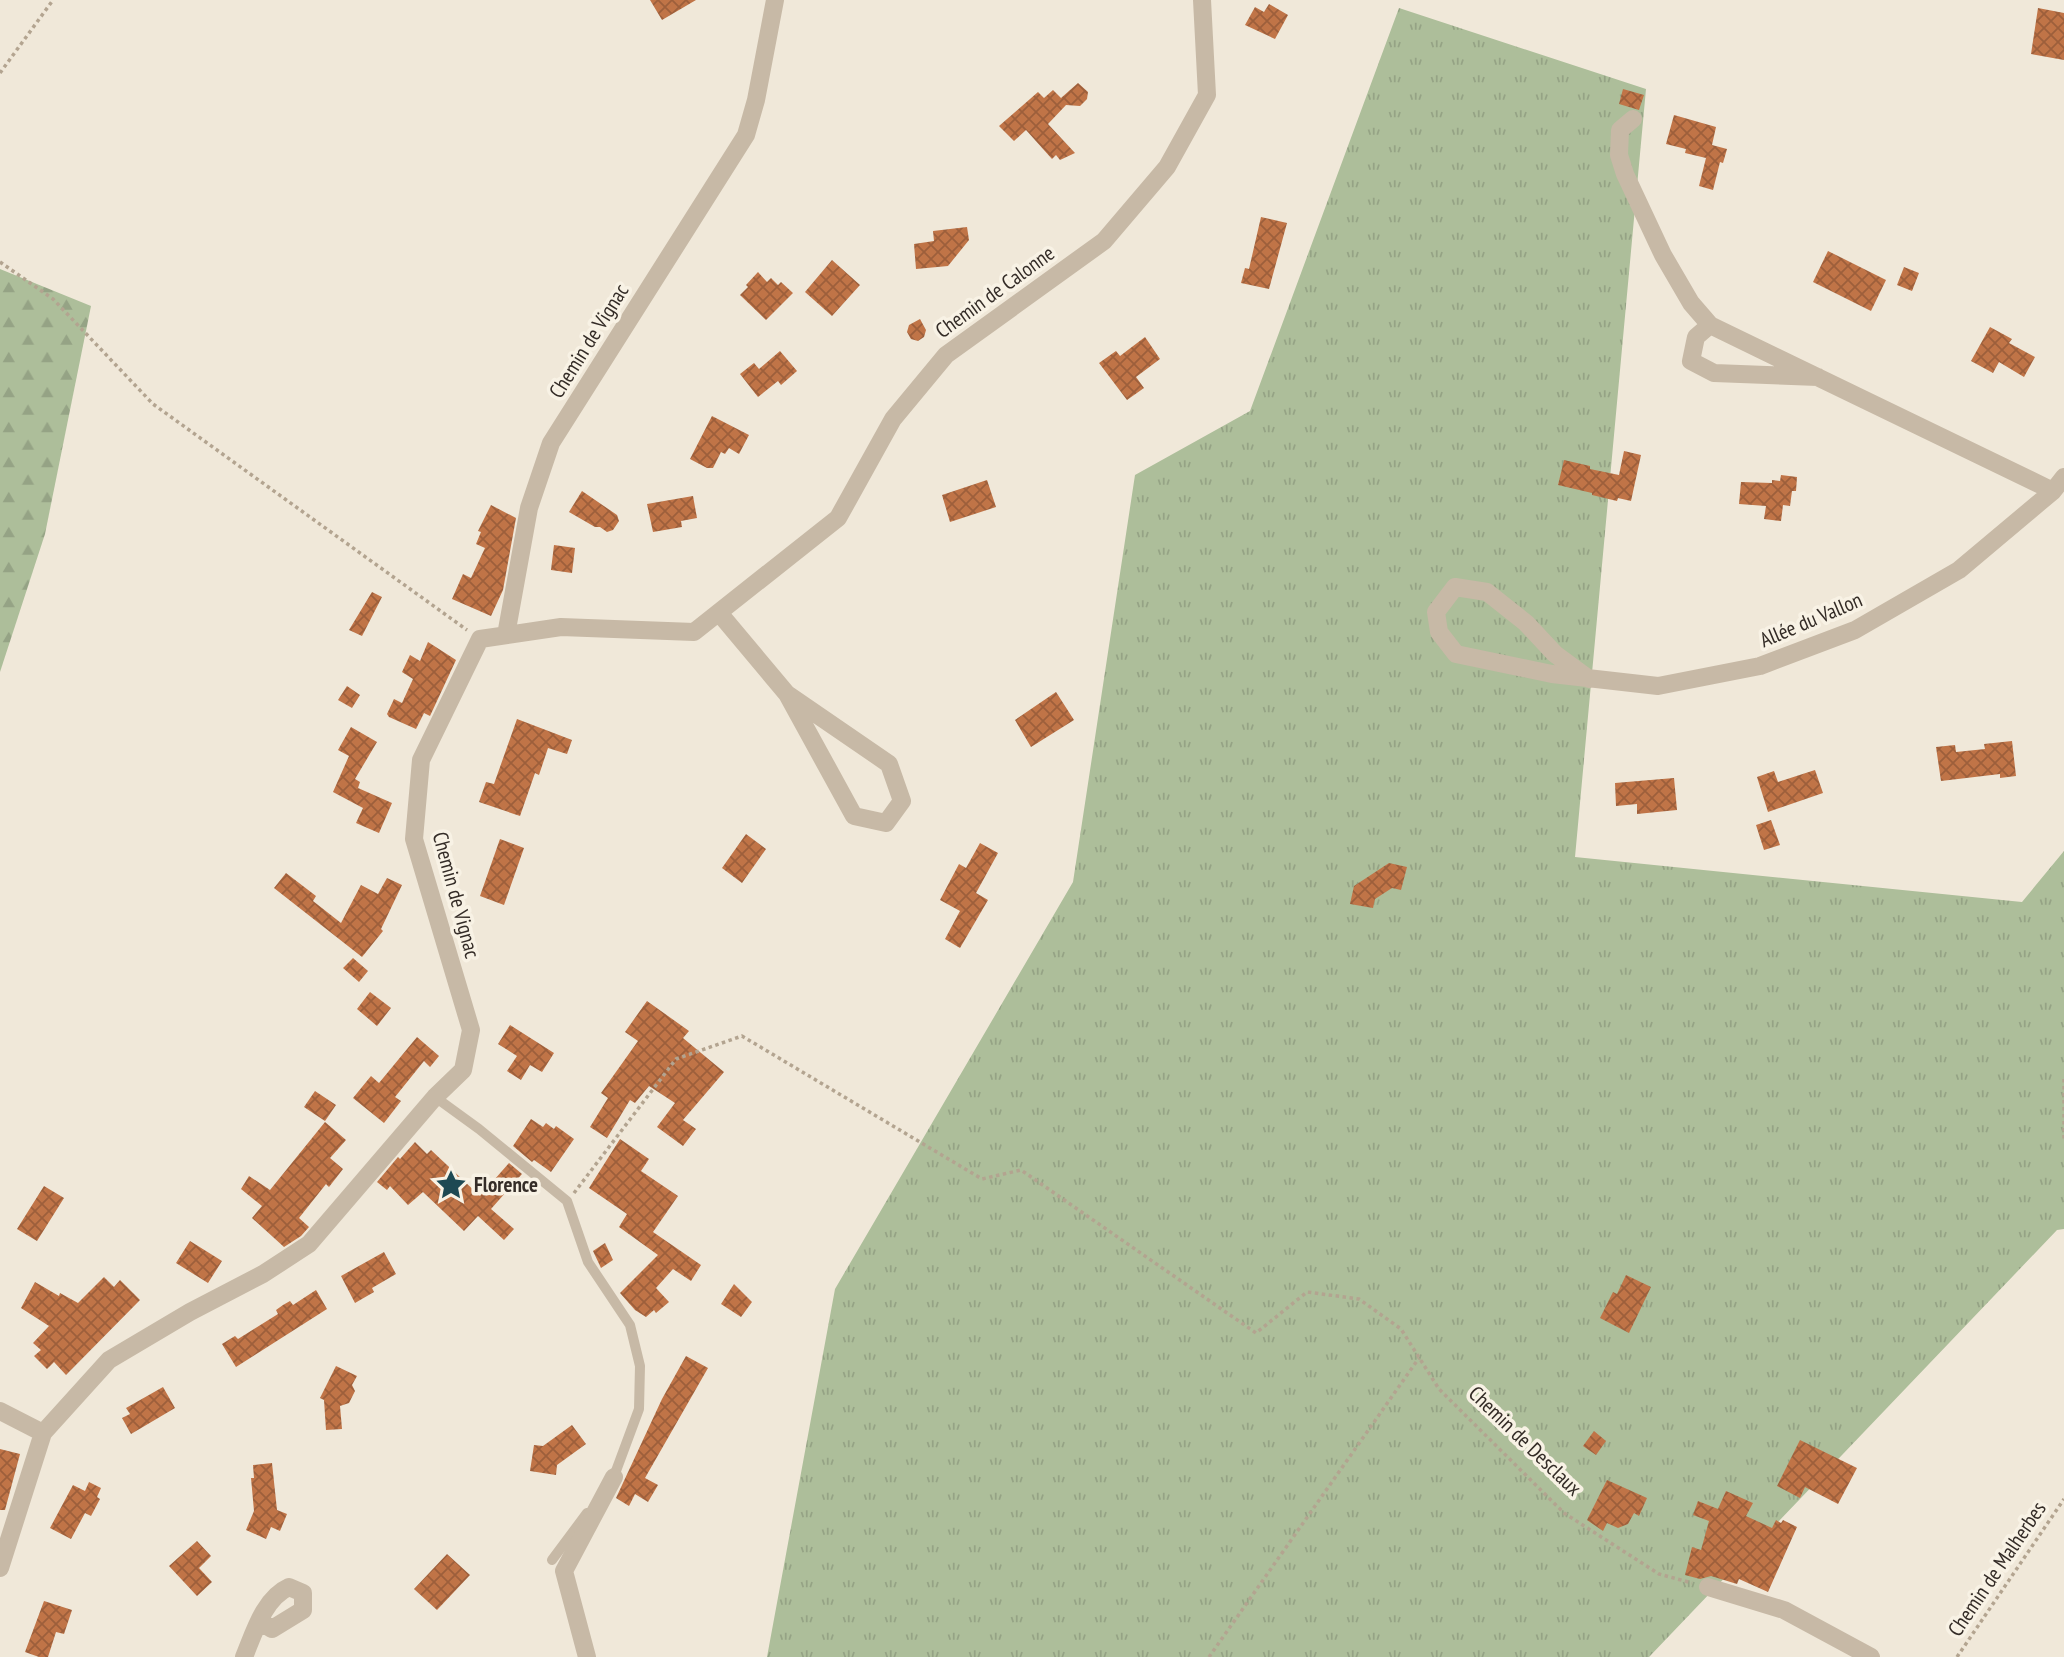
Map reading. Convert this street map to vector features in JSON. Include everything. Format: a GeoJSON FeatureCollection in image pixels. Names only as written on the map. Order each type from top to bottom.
{"type":"FeatureCollection","features":[{"type":"Feature","properties":{"kind":"street","name":"Chemin de Vignac"},"geometry":{"type":"LineString","coordinates":[[506,635],[529,509],[551,443],[746,135],[756,100],[775,0]]}},
{"type":"Feature","properties":{"kind":"street","name":"Chemin de Calonne"},"geometry":{"type":"LineString","coordinates":[[506,635],[561,627],[694,632],[838,519],[893,419],[946,355],[1104,241],[1167,167],[1207,95],[1202,0]]}},
{"type":"Feature","properties":{"kind":"street","name":"Allée du Vallon"},"geometry":{"type":"LineString","coordinates":[[1588,679],[1555,654],[1526,623],[1487,592],[1455,587],[1436,612],[1439,632],[1456,654],[1552,674],[1588,679],[1658,686],[1760,666],[1855,630],[1959,570],[2059,484],[1818,377],[1710,325],[1691,303],[1663,255],[1625,174],[1619,155],[1620,130],[1633,119]]}},
{"type":"Feature","properties":{"kind":"street","name":"Allée du Vallon"},"geometry":{"type":"LineString","coordinates":[[1710,325],[1696,337],[1691,361],[1714,373],[1818,377]]}},
{"type":"Feature","properties":{"kind":"street"},"geometry":{"type":"LineString","coordinates":[[720,614],[787,694],[854,816],[886,823],[902,801],[889,764],[787,694]]}},
{"type":"Feature","properties":{"kind":"street"},"geometry":{"type":"LineString","coordinates":[[480,639],[506,635]]}},
{"type":"Feature","properties":{"kind":"street","name":"Chemin de Vignac"},"geometry":{"type":"LineString","coordinates":[[0,1568],[43,1433],[109,1360],[190,1312],[263,1274],[309,1244],[435,1097],[463,1070],[471,1030],[414,839],[421,760],[480,639]]}},
{"type":"Feature","properties":{"kind":"street"},"geometry":{"type":"LineString","coordinates":[[0,1411],[43,1433]]}},
{"type":"Feature","properties":{"kind":"street"},"geometry":{"type":"LineString","coordinates":[[587,1657],[564,1571],[614,1477]]}},
{"type":"Feature","properties":{"kind":"street"},"geometry":{"type":"LineString","coordinates":[[1708,1587],[1784,1610],[1871,1657]]}},
{"type":"Feature","properties":{"kind":"street"},"geometry":{"type":"LineString","coordinates":[[244,1657],[259,1621]]}},
{"type":"Feature","properties":{"kind":"lane"},"geometry":{"type":"LineString","coordinates":[[435,1097],[567,1201],[588,1262],[629,1325],[640,1366],[639,1409],[614,1477],[552,1560]]}},
{"type":"Feature","properties":{"kind":"path"},"geometry":{"type":"LineString","coordinates":[[0,73],[53,0]]}},
{"type":"Feature","properties":{"kind":"path"},"geometry":{"type":"LineString","coordinates":[[0,262],[53,299],[153,404],[480,639]]}},
{"type":"Feature","properties":{"kind":"path","name":"Chemin de Desclaux"},"geometry":{"type":"LineString","coordinates":[[567,1201],[676,1059],[742,1036],[982,1179],[1021,1170],[1256,1333],[1307,1292],[1359,1299],[1401,1329],[1439,1390],[1564,1513],[1659,1574],[1708,1587]]}},
{"type":"Feature","properties":{"kind":"path"},"geometry":{"type":"LineString","coordinates":[[2064,1079],[2064,1139]]}},
{"type":"Feature","properties":{"kind":"path"},"geometry":{"type":"LineString","coordinates":[[1209,1657],[1419,1358]]}},
{"type":"Feature","properties":{"kind":"path","name":"Chemin de Malherbes"},"geometry":{"type":"LineString","coordinates":[[1957,1657],[2064,1499]]}},
{"type":"Feature","properties":{"kind":"green space"},"geometry":{"type":"Polygon","coordinates":[[[1399,8],[1646,89],[1575,857],[2022,902],[2064,851],[2064,1229],[2057,1230],[1649,1657],[767,1657],[835,1289],[1073,882],[1135,475],[1250,411],[1399,8]]]}},
{"type":"Feature","properties":{"kind":"green space"},"geometry":{"type":"Polygon","coordinates":[[[0,269],[91,306],[45,534],[0,672],[0,269]]]}},
{"type":"Feature","properties":{"kind":"building"},"geometry":{"type":"Polygon","coordinates":[[[650,0],[696,0],[662,20],[650,0]]]}},
{"type":"Feature","properties":{"kind":"building"},"geometry":{"type":"Polygon","coordinates":[[[1269,4],[1288,15],[1275,39],[1245,25],[1255,7],[1264,12],[1269,4]]]}},
{"type":"Feature","properties":{"kind":"building"},"geometry":{"type":"Polygon","coordinates":[[[2038,8],[2064,13],[2064,60],[2031,54],[2038,8]]]}},
{"type":"Feature","properties":{"kind":"building"},"geometry":{"type":"Polygon","coordinates":[[[1078,83],[1088,92],[1087,99],[1080,106],[1066,105],[1048,124],[1075,153],[1060,160],[1056,155],[1052,159],[1026,130],[1014,141],[999,126],[1038,92],[1044,98],[1053,90],[1061,98],[1078,83]]]}},
{"type":"Feature","properties":{"kind":"building"},"geometry":{"type":"Polygon","coordinates":[[[1623,89],[1644,95],[1639,110],[1619,104],[1623,89]]]}},
{"type":"Feature","properties":{"kind":"building"},"geometry":{"type":"Polygon","coordinates":[[[1674,115],[1716,127],[1712,145],[1727,149],[1723,163],[1720,162],[1713,190],[1699,186],[1706,158],[1685,153],[1686,149],[1666,144],[1674,115]]]}},
{"type":"Feature","properties":{"kind":"building"},"geometry":{"type":"Polygon","coordinates":[[[1261,217],[1287,223],[1269,289],[1241,283],[1245,268],[1249,269],[1261,217]]]}},
{"type":"Feature","properties":{"kind":"building"},"geometry":{"type":"Polygon","coordinates":[[[967,227],[969,240],[948,266],[916,269],[914,244],[934,241],[933,231],[967,227]]]}},
{"type":"Feature","properties":{"kind":"building"},"geometry":{"type":"Polygon","coordinates":[[[1828,251],[1886,280],[1871,311],[1813,282],[1828,251]]]}},
{"type":"Feature","properties":{"kind":"building"},"geometry":{"type":"Polygon","coordinates":[[[832,260],[860,285],[832,316],[805,292],[832,260]]]}},
{"type":"Feature","properties":{"kind":"building"},"geometry":{"type":"Polygon","coordinates":[[[1904,267],[1919,273],[1912,291],[1897,285],[1904,267]]]}},
{"type":"Feature","properties":{"kind":"building"},"geometry":{"type":"Polygon","coordinates":[[[758,272],[767,282],[771,278],[778,285],[781,282],[793,293],[766,320],[740,295],[758,272]]]}},
{"type":"Feature","properties":{"kind":"building"},"geometry":{"type":"Polygon","coordinates":[[[920,319],[926,330],[924,337],[918,341],[911,339],[907,332],[909,325],[920,319]]]}},
{"type":"Feature","properties":{"kind":"building"},"geometry":{"type":"Polygon","coordinates":[[[1990,327],[2012,339],[2009,343],[2035,357],[2024,377],[1999,362],[1993,373],[1971,361],[1990,327]]]}},
{"type":"Feature","properties":{"kind":"building"},"geometry":{"type":"Polygon","coordinates":[[[1145,337],[1160,359],[1136,377],[1144,388],[1127,400],[1099,363],[1116,351],[1120,356],[1145,337]]]}},
{"type":"Feature","properties":{"kind":"building"},"geometry":{"type":"Polygon","coordinates":[[[780,351],[797,371],[781,385],[778,381],[758,397],[740,374],[754,363],[759,369],[780,351]]]}},
{"type":"Feature","properties":{"kind":"building"},"geometry":{"type":"Polygon","coordinates":[[[712,416],[749,435],[739,454],[729,448],[725,454],[721,452],[713,468],[707,468],[690,459],[712,416]]]}},
{"type":"Feature","properties":{"kind":"building"},"geometry":{"type":"Polygon","coordinates":[[[1624,451],[1641,455],[1631,501],[1618,498],[1617,501],[1558,485],[1564,460],[1619,475],[1624,451]]]}},
{"type":"Feature","properties":{"kind":"building"},"geometry":{"type":"Polygon","coordinates":[[[1781,475],[1797,477],[1796,491],[1792,491],[1790,506],[1783,505],[1781,521],[1764,519],[1766,506],[1739,504],[1741,482],[1772,483],[1772,480],[1780,481],[1781,475]]]}},
{"type":"Feature","properties":{"kind":"building"},"geometry":{"type":"Polygon","coordinates":[[[987,480],[996,507],[950,522],[942,495],[987,480]]]}},
{"type":"Feature","properties":{"kind":"building"},"geometry":{"type":"Polygon","coordinates":[[[582,491],[617,515],[619,521],[613,530],[607,532],[569,512],[582,491]]]}},
{"type":"Feature","properties":{"kind":"building"},"geometry":{"type":"Polygon","coordinates":[[[693,496],[697,518],[681,521],[682,527],[653,532],[647,504],[693,496]]]}},
{"type":"Feature","properties":{"kind":"building"},"geometry":{"type":"Polygon","coordinates":[[[491,505],[516,518],[503,590],[491,616],[452,599],[463,574],[471,578],[485,548],[476,544],[481,532],[478,531],[491,505]]]}},
{"type":"Feature","properties":{"kind":"building"},"geometry":{"type":"Polygon","coordinates":[[[554,545],[575,548],[572,573],[551,570],[554,545]]]}},
{"type":"Feature","properties":{"kind":"building"},"geometry":{"type":"Polygon","coordinates":[[[372,592],[382,597],[362,636],[349,630],[372,592]]]}},
{"type":"Feature","properties":{"kind":"building"},"geometry":{"type":"Polygon","coordinates":[[[428,642],[456,660],[430,716],[424,713],[416,729],[387,714],[394,699],[402,703],[413,679],[402,672],[410,655],[420,661],[428,642]]]}},
{"type":"Feature","properties":{"kind":"building"},"geometry":{"type":"Polygon","coordinates":[[[347,686],[360,695],[352,708],[338,700],[347,686]]]}},
{"type":"Feature","properties":{"kind":"building"},"geometry":{"type":"Polygon","coordinates":[[[1056,692],[1074,720],[1031,747],[1015,720],[1056,692]]]}},
{"type":"Feature","properties":{"kind":"building"},"geometry":{"type":"Polygon","coordinates":[[[517,719],[572,740],[567,754],[548,748],[539,775],[535,773],[520,816],[479,802],[486,782],[494,784],[517,719]]]}},
{"type":"Feature","properties":{"kind":"building"},"geometry":{"type":"Polygon","coordinates":[[[351,727],[377,742],[355,779],[360,782],[358,788],[392,803],[379,833],[356,823],[363,808],[333,792],[349,756],[338,750],[351,727]]]}},
{"type":"Feature","properties":{"kind":"building"},"geometry":{"type":"Polygon","coordinates":[[[2012,741],[2016,776],[2000,778],[2000,774],[1941,781],[1936,747],[1955,745],[1956,752],[1985,749],[1984,744],[2012,741]]]}},
{"type":"Feature","properties":{"kind":"building"},"geometry":{"type":"Polygon","coordinates":[[[1815,770],[1823,793],[1768,812],[1757,777],[1774,771],[1778,782],[1815,770]]]}},
{"type":"Feature","properties":{"kind":"building"},"geometry":{"type":"Polygon","coordinates":[[[1674,778],[1677,810],[1637,814],[1637,804],[1616,806],[1615,783],[1674,778]]]}},
{"type":"Feature","properties":{"kind":"building"},"geometry":{"type":"Polygon","coordinates":[[[1771,820],[1780,845],[1764,850],[1756,825],[1771,820]]]}},
{"type":"Feature","properties":{"kind":"building"},"geometry":{"type":"Polygon","coordinates":[[[746,834],[766,849],[742,883],[722,868],[746,834]]]}},
{"type":"Feature","properties":{"kind":"building"},"geometry":{"type":"Polygon","coordinates":[[[500,839],[524,848],[504,905],[480,896],[500,839]]]}},
{"type":"Feature","properties":{"kind":"building"},"geometry":{"type":"Polygon","coordinates":[[[980,843],[998,853],[976,893],[988,900],[960,948],[945,939],[960,911],[940,900],[959,864],[966,868],[980,843]]]}},
{"type":"Feature","properties":{"kind":"building"},"geometry":{"type":"Polygon","coordinates":[[[1389,863],[1407,867],[1401,890],[1392,888],[1375,899],[1373,908],[1350,904],[1354,886],[1389,863]]]}},
{"type":"Feature","properties":{"kind":"building"},"geometry":{"type":"Polygon","coordinates":[[[286,873],[316,896],[313,901],[341,923],[361,885],[378,894],[387,878],[402,885],[381,929],[383,931],[362,957],[274,888],[286,873]]]}},
{"type":"Feature","properties":{"kind":"building"},"geometry":{"type":"Polygon","coordinates":[[[353,958],[368,971],[359,982],[343,968],[353,958]]]}},
{"type":"Feature","properties":{"kind":"building"},"geometry":{"type":"Polygon","coordinates":[[[370,992],[391,1008],[377,1026],[357,1009],[370,992]]]}},
{"type":"Feature","properties":{"kind":"building"},"geometry":{"type":"Polygon","coordinates":[[[647,1001],[689,1031],[683,1038],[724,1072],[683,1120],[696,1129],[683,1146],[657,1127],[675,1103],[649,1086],[635,1103],[630,1100],[607,1138],[590,1127],[608,1098],[601,1093],[638,1041],[625,1032],[647,1001]]]}},
{"type":"Feature","properties":{"kind":"building"},"geometry":{"type":"Polygon","coordinates":[[[510,1025],[554,1053],[542,1072],[530,1065],[521,1080],[507,1071],[517,1056],[498,1044],[510,1025]]]}},
{"type":"Feature","properties":{"kind":"building"},"geometry":{"type":"Polygon","coordinates":[[[417,1037],[439,1056],[430,1067],[424,1061],[395,1097],[401,1101],[384,1123],[353,1098],[371,1076],[379,1083],[417,1037]]]}},
{"type":"Feature","properties":{"kind":"building"},"geometry":{"type":"Polygon","coordinates":[[[315,1091],[336,1105],[325,1121],[304,1107],[315,1091]]]}},
{"type":"Feature","properties":{"kind":"building"},"geometry":{"type":"Polygon","coordinates":[[[531,1119],[543,1127],[546,1123],[554,1129],[556,1126],[574,1139],[551,1172],[534,1160],[532,1162],[513,1146],[531,1119]]]}},
{"type":"Feature","properties":{"kind":"building"},"geometry":{"type":"Polygon","coordinates":[[[325,1122],[346,1140],[330,1158],[343,1169],[329,1187],[326,1184],[299,1218],[309,1227],[284,1247],[252,1218],[262,1206],[241,1189],[249,1176],[270,1190],[325,1122]]]}},
{"type":"Feature","properties":{"kind":"building"},"geometry":{"type":"Polygon","coordinates":[[[620,1139],[649,1159],[641,1171],[678,1196],[653,1232],[701,1265],[691,1281],[673,1269],[656,1288],[669,1302],[656,1313],[654,1310],[646,1317],[635,1310],[620,1293],[658,1255],[619,1227],[627,1214],[589,1188],[620,1139]]]}},
{"type":"Feature","properties":{"kind":"building"},"geometry":{"type":"Polygon","coordinates":[[[415,1142],[427,1154],[431,1150],[480,1196],[509,1163],[522,1174],[491,1209],[514,1229],[504,1240],[478,1216],[464,1231],[423,1192],[408,1205],[390,1186],[387,1190],[377,1182],[415,1142]]]}},
{"type":"Feature","properties":{"kind":"building"},"geometry":{"type":"Polygon","coordinates":[[[44,1186],[64,1198],[37,1241],[17,1229],[44,1186]]]}},
{"type":"Feature","properties":{"kind":"building"},"geometry":{"type":"Polygon","coordinates":[[[190,1241],[222,1261],[208,1283],[176,1263],[190,1241]]]}},
{"type":"Feature","properties":{"kind":"building"},"geometry":{"type":"Polygon","coordinates":[[[605,1243],[613,1260],[601,1268],[593,1251],[605,1243]]]}},
{"type":"Feature","properties":{"kind":"building"},"geometry":{"type":"Polygon","coordinates":[[[384,1252],[396,1274],[372,1288],[374,1292],[355,1303],[341,1276],[384,1252]]]}},
{"type":"Feature","properties":{"kind":"building"},"geometry":{"type":"Polygon","coordinates":[[[1626,1275],[1651,1287],[1629,1333],[1600,1318],[1613,1292],[1617,1294],[1626,1275]]]}},
{"type":"Feature","properties":{"kind":"building"},"geometry":{"type":"Polygon","coordinates":[[[104,1277],[114,1287],[120,1280],[140,1300],[66,1375],[54,1362],[47,1369],[34,1356],[41,1350],[33,1343],[49,1326],[21,1308],[35,1282],[78,1303],[104,1277]]]}},
{"type":"Feature","properties":{"kind":"building"},"geometry":{"type":"Polygon","coordinates":[[[734,1284],[752,1302],[741,1317],[721,1304],[734,1284]]]}},
{"type":"Feature","properties":{"kind":"building"},"geometry":{"type":"Polygon","coordinates":[[[316,1290],[327,1309],[236,1367],[222,1344],[235,1336],[238,1339],[278,1314],[276,1310],[283,1305],[290,1301],[293,1305],[316,1290]]]}},
{"type":"Feature","properties":{"kind":"building"},"geometry":{"type":"Polygon","coordinates":[[[686,1356],[708,1368],[645,1478],[658,1485],[648,1502],[635,1494],[629,1506],[616,1498],[662,1399],[686,1356]]]}},
{"type":"Feature","properties":{"kind":"building"},"geometry":{"type":"Polygon","coordinates":[[[336,1366],[357,1376],[352,1385],[355,1391],[349,1403],[340,1406],[342,1429],[326,1430],[324,1400],[320,1398],[336,1366]]]}},
{"type":"Feature","properties":{"kind":"building"},"geometry":{"type":"Polygon","coordinates":[[[163,1387],[175,1408],[131,1434],[122,1418],[130,1414],[126,1408],[163,1387]]]}},
{"type":"Feature","properties":{"kind":"building"},"geometry":{"type":"Polygon","coordinates":[[[572,1425],[586,1444],[557,1465],[556,1475],[530,1471],[534,1445],[543,1446],[572,1425]]]}},
{"type":"Feature","properties":{"kind":"building"},"geometry":{"type":"Polygon","coordinates":[[[1594,1431],[1606,1441],[1596,1455],[1583,1446],[1594,1431]]]}},
{"type":"Feature","properties":{"kind":"building"},"geometry":{"type":"Polygon","coordinates":[[[1800,1440],[1857,1468],[1838,1504],[1805,1487],[1800,1498],[1777,1486],[1800,1440]]]}},
{"type":"Feature","properties":{"kind":"building"},"geometry":{"type":"Polygon","coordinates":[[[0,1449],[20,1454],[5,1510],[0,1510],[0,1449]]]}},
{"type":"Feature","properties":{"kind":"building"},"geometry":{"type":"Polygon","coordinates":[[[272,1463],[277,1510],[287,1514],[280,1531],[271,1527],[266,1539],[246,1530],[254,1511],[251,1478],[254,1478],[253,1465],[272,1463]]]}},
{"type":"Feature","properties":{"kind":"building"},"geometry":{"type":"Polygon","coordinates":[[[1607,1480],[1647,1498],[1639,1516],[1634,1513],[1628,1524],[1618,1528],[1607,1523],[1603,1531],[1587,1520],[1607,1480]]]}},
{"type":"Feature","properties":{"kind":"building"},"geometry":{"type":"Polygon","coordinates":[[[89,1482],[101,1488],[97,1497],[100,1499],[91,1516],[85,1513],[71,1539],[50,1528],[73,1485],[85,1491],[89,1482]]]}},
{"type":"Feature","properties":{"kind":"building"},"geometry":{"type":"Polygon","coordinates":[[[1726,1491],[1753,1503],[1746,1516],[1772,1528],[1776,1520],[1781,1523],[1783,1520],[1797,1527],[1768,1592],[1739,1579],[1737,1584],[1711,1576],[1700,1579],[1685,1575],[1692,1547],[1701,1550],[1709,1521],[1693,1515],[1698,1501],[1718,1509],[1726,1491]]]}},
{"type":"Feature","properties":{"kind":"building"},"geometry":{"type":"Polygon","coordinates":[[[197,1541],[211,1556],[199,1568],[212,1582],[197,1596],[169,1566],[197,1541]]]}},
{"type":"Feature","properties":{"kind":"building"},"geometry":{"type":"Polygon","coordinates":[[[447,1554],[470,1575],[437,1610],[414,1589],[447,1554]]]}},
{"type":"Feature","properties":{"kind":"building"},"geometry":{"type":"Polygon","coordinates":[[[44,1601],[72,1610],[64,1634],[56,1632],[48,1657],[39,1657],[25,1652],[44,1601]]]}},
{"type":"Feature","properties":{"kind":"place","name":"Florence"},"geometry":{"type":"Point","coordinates":[451,1185]}}]}
